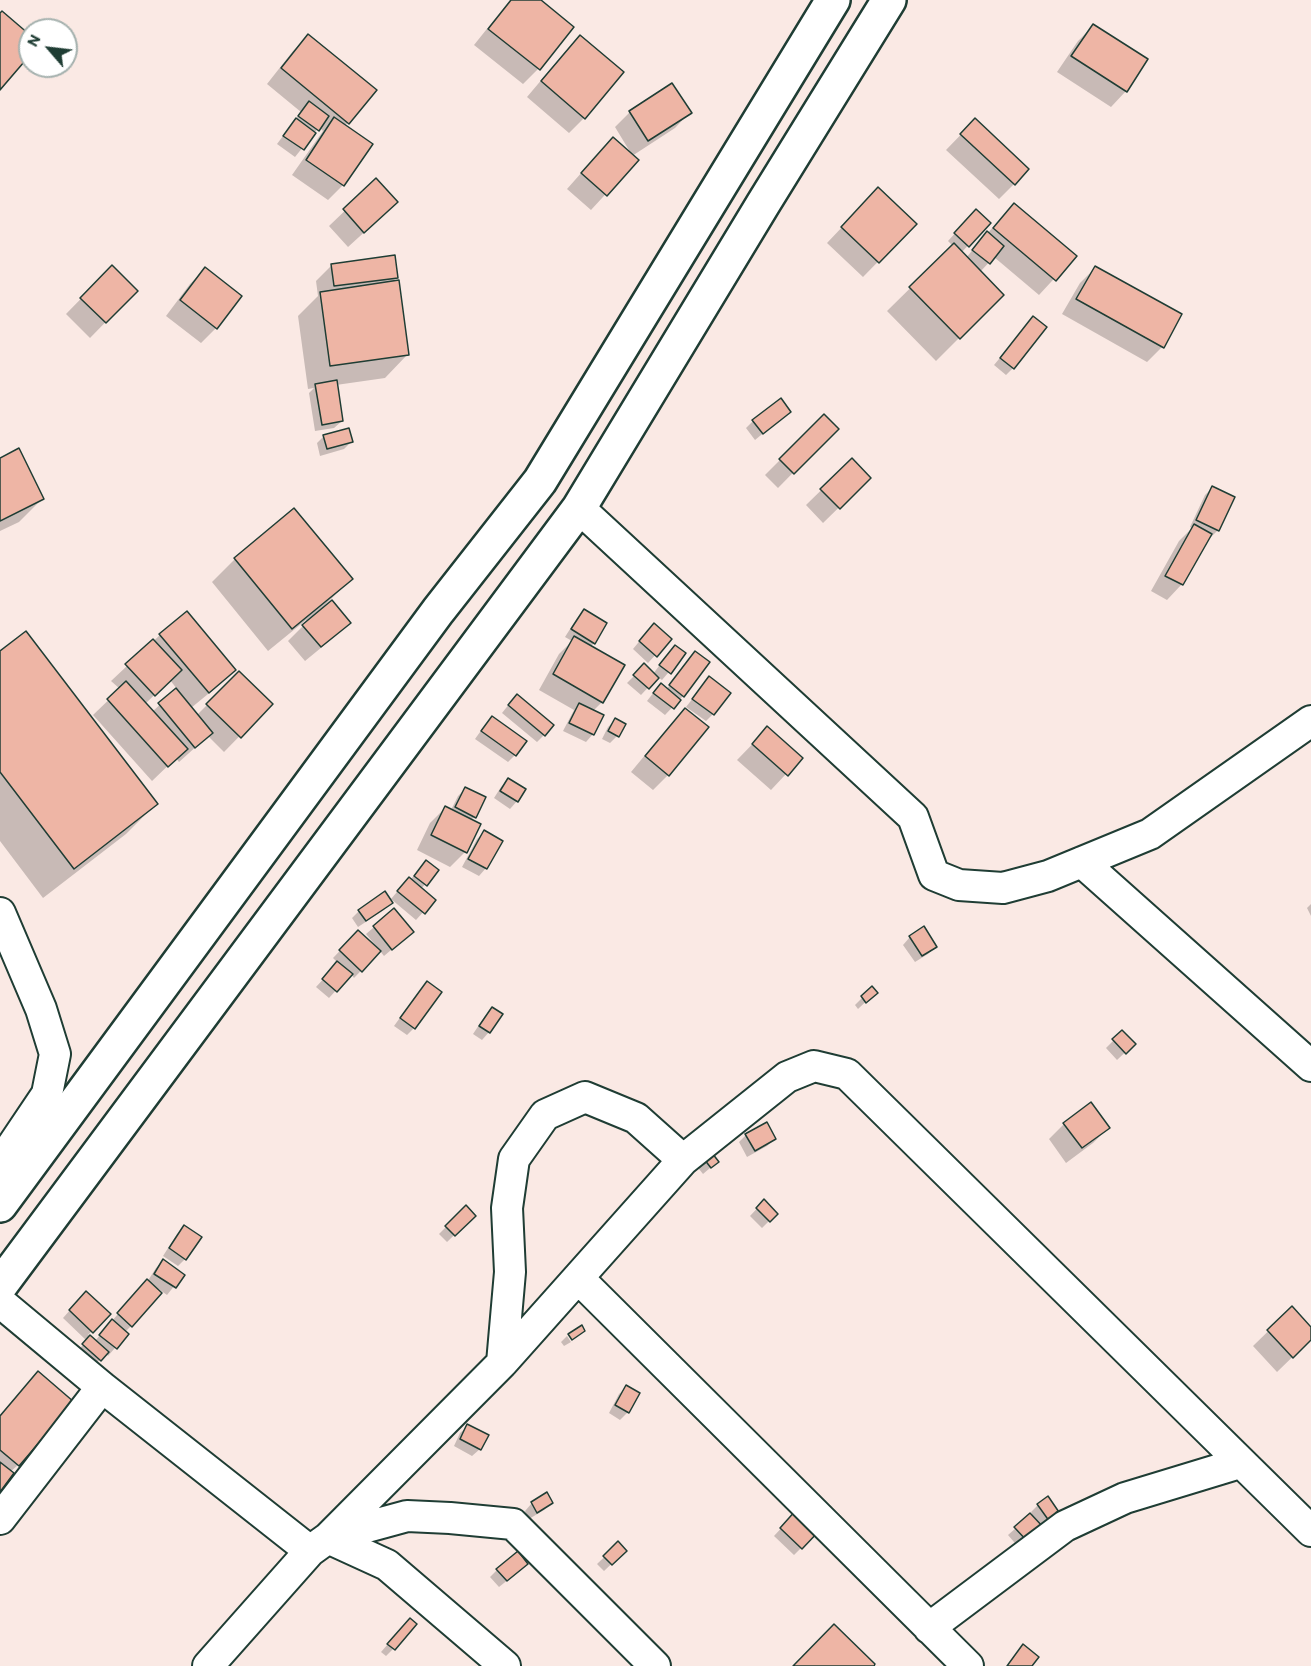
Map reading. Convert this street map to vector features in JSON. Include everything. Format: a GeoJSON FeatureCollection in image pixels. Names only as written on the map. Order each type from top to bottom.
{"type":"FeatureCollection","features":[{"type":"Feature","properties":{"kind":"main road"},"geometry":{"type":"LineString","coordinates":[[0,1206],[438,610],[540,481],[833,0]]}},
{"type":"Feature","properties":{"kind":"main road"},"geometry":{"type":"LineString","coordinates":[[0,1286],[579,508],[889,0]]}},
{"type":"Feature","properties":{"kind":"street"},"geometry":{"type":"LineString","coordinates":[[579,508],[913,817],[934,875],[959,885],[1003,888],[1048,876],[1150,834],[1311,721]]}},
{"type":"Feature","properties":{"kind":"street"},"geometry":{"type":"LineString","coordinates":[[1082,862],[1311,1066]]}},
{"type":"Feature","properties":{"kind":"street"},"geometry":{"type":"LineString","coordinates":[[0,913],[41,1009],[55,1054],[47,1095],[0,1164]]}},
{"type":"Feature","properties":{"kind":"street"},"geometry":{"type":"LineString","coordinates":[[208,1666],[319,1544],[502,1363],[683,1160],[787,1077],[814,1066],[846,1074],[1311,1531]]}},
{"type":"Feature","properties":{"kind":"street"},"geometry":{"type":"LineString","coordinates":[[502,1363],[510,1272],[507,1208],[514,1159],[545,1115],[585,1097],[636,1118],[683,1160]]}},
{"type":"Feature","properties":{"kind":"street"},"geometry":{"type":"LineString","coordinates":[[578,1278],[968,1666]]}},
{"type":"Feature","properties":{"kind":"street"},"geometry":{"type":"LineString","coordinates":[[0,1302],[102,1387],[319,1544],[387,1565],[505,1666]]}},
{"type":"Feature","properties":{"kind":"street"},"geometry":{"type":"LineString","coordinates":[[0,1519],[102,1387]]}},
{"type":"Feature","properties":{"kind":"street"},"geometry":{"type":"LineString","coordinates":[[929,1628],[1065,1526],[1125,1498],[1240,1462]]}},
{"type":"Feature","properties":{"kind":"street"},"geometry":{"type":"LineString","coordinates":[[319,1544],[408,1516],[513,1524],[655,1666]]}},
{"type":"Feature","properties":{"kind":"building"},"geometry":{"type":"Polygon","coordinates":[[[511,0],[541,0],[574,27],[540,70],[488,29],[511,0]]]}},
{"type":"Feature","properties":{"kind":"building"},"geometry":{"type":"Polygon","coordinates":[[[2,11],[18,25],[18,69],[0,90],[0,13],[2,11]]]}},
{"type":"Feature","properties":{"kind":"building"},"geometry":{"type":"Polygon","coordinates":[[[1093,24],[1148,59],[1127,92],[1071,56],[1093,24]]]}},
{"type":"Feature","properties":{"kind":"building"},"geometry":{"type":"Polygon","coordinates":[[[308,34],[377,90],[349,124],[281,68],[308,34]]]}},
{"type":"Feature","properties":{"kind":"building"},"geometry":{"type":"Polygon","coordinates":[[[580,35],[624,72],[585,119],[541,81],[580,35]]]}},
{"type":"Feature","properties":{"kind":"building"},"geometry":{"type":"Polygon","coordinates":[[[672,83],[692,113],[648,141],[629,111],[672,83]]]}},
{"type":"Feature","properties":{"kind":"building"},"geometry":{"type":"Polygon","coordinates":[[[309,101],[329,116],[319,131],[298,116],[309,101]]]}},
{"type":"Feature","properties":{"kind":"building"},"geometry":{"type":"Polygon","coordinates":[[[334,117],[373,144],[344,186],[306,160],[334,117]]]}},
{"type":"Feature","properties":{"kind":"building"},"geometry":{"type":"Polygon","coordinates":[[[296,118],[316,133],[304,150],[283,136],[296,118]]]}},
{"type":"Feature","properties":{"kind":"building"},"geometry":{"type":"Polygon","coordinates":[[[975,118],[1029,169],[1015,185],[960,134],[975,118]]]}},
{"type":"Feature","properties":{"kind":"building"},"geometry":{"type":"Polygon","coordinates":[[[613,137],[639,160],[607,196],[581,173],[613,137]]]}},
{"type":"Feature","properties":{"kind":"building"},"geometry":{"type":"Polygon","coordinates":[[[376,178],[398,202],[364,233],[343,209],[376,178]]]}},
{"type":"Feature","properties":{"kind":"building"},"geometry":{"type":"Polygon","coordinates":[[[878,187],[917,224],[879,263],[841,227],[878,187]]]}},
{"type":"Feature","properties":{"kind":"building"},"geometry":{"type":"Polygon","coordinates":[[[1014,203],[1077,256],[1056,281],[993,228],[1014,203]]]}},
{"type":"Feature","properties":{"kind":"building"},"geometry":{"type":"Polygon","coordinates":[[[976,209],[991,223],[969,247],[954,233],[976,209]]]}},
{"type":"Feature","properties":{"kind":"building"},"geometry":{"type":"Polygon","coordinates":[[[987,231],[1004,246],[990,264],[972,250],[987,231]]]}},
{"type":"Feature","properties":{"kind":"building"},"geometry":{"type":"Polygon","coordinates":[[[954,243],[1004,295],[960,339],[909,287],[954,243]]]}},
{"type":"Feature","properties":{"kind":"building"},"geometry":{"type":"Polygon","coordinates":[[[395,255],[398,278],[334,286],[331,264],[395,255]]]}},
{"type":"Feature","properties":{"kind":"building"},"geometry":{"type":"Polygon","coordinates":[[[112,265],[138,291],[106,323],[80,298],[112,265]]]}},
{"type":"Feature","properties":{"kind":"building"},"geometry":{"type":"Polygon","coordinates":[[[1095,266],[1182,314],[1164,348],[1076,299],[1095,266]]]}},
{"type":"Feature","properties":{"kind":"building"},"geometry":{"type":"Polygon","coordinates":[[[205,267],[242,296],[217,329],[180,300],[205,267]]]}},
{"type":"Feature","properties":{"kind":"building"},"geometry":{"type":"Polygon","coordinates":[[[399,280],[409,355],[330,366],[320,292],[399,280]]]}},
{"type":"Feature","properties":{"kind":"building"},"geometry":{"type":"Polygon","coordinates":[[[1033,316],[1047,327],[1014,369],[1000,358],[1033,316]]]}},
{"type":"Feature","properties":{"kind":"building"},"geometry":{"type":"Polygon","coordinates":[[[337,380],[343,421],[322,425],[315,384],[337,380]]]}},
{"type":"Feature","properties":{"kind":"building"},"geometry":{"type":"Polygon","coordinates":[[[781,398],[791,412],[763,434],[752,420],[781,398]]]}},
{"type":"Feature","properties":{"kind":"building"},"geometry":{"type":"Polygon","coordinates":[[[824,414],[839,429],[794,474],[779,459],[824,414]]]}},
{"type":"Feature","properties":{"kind":"building"},"geometry":{"type":"Polygon","coordinates":[[[349,428],[353,442],[327,449],[323,435],[349,428]]]}},
{"type":"Feature","properties":{"kind":"building"},"geometry":{"type":"Polygon","coordinates":[[[19,448],[44,499],[0,521],[0,458],[19,448]]]}},
{"type":"Feature","properties":{"kind":"building"},"geometry":{"type":"Polygon","coordinates":[[[852,458],[871,478],[840,509],[820,489],[852,458]]]}},
{"type":"Feature","properties":{"kind":"building"},"geometry":{"type":"Polygon","coordinates":[[[1212,486],[1235,497],[1219,531],[1196,520],[1212,486]]]}},
{"type":"Feature","properties":{"kind":"building"},"geometry":{"type":"Polygon","coordinates":[[[294,508],[353,579],[292,629],[234,558],[294,508]]]}},
{"type":"Feature","properties":{"kind":"building"},"geometry":{"type":"Polygon","coordinates":[[[1194,524],[1212,534],[1183,585],[1165,576],[1194,524]]]}},
{"type":"Feature","properties":{"kind":"building"},"geometry":{"type":"Polygon","coordinates":[[[332,600],[351,623],[321,647],[302,625],[332,600]]]}},
{"type":"Feature","properties":{"kind":"building"},"geometry":{"type":"Polygon","coordinates":[[[584,609],[607,623],[595,644],[571,629],[584,609]]]}},
{"type":"Feature","properties":{"kind":"building"},"geometry":{"type":"Polygon","coordinates":[[[187,611],[236,670],[209,693],[159,634],[187,611]]]}},
{"type":"Feature","properties":{"kind":"building"},"geometry":{"type":"Polygon","coordinates":[[[654,623],[672,639],[657,657],[639,641],[654,623]]]}},
{"type":"Feature","properties":{"kind":"building"},"geometry":{"type":"Polygon","coordinates":[[[26,631],[158,804],[74,869],[0,772],[0,651],[26,631]]]}},
{"type":"Feature","properties":{"kind":"building"},"geometry":{"type":"Polygon","coordinates":[[[574,636],[625,665],[603,703],[553,674],[574,636]]]}},
{"type":"Feature","properties":{"kind":"building"},"geometry":{"type":"Polygon","coordinates":[[[153,639],[182,670],[155,696],[125,664],[153,639]]]}},
{"type":"Feature","properties":{"kind":"building"},"geometry":{"type":"Polygon","coordinates":[[[675,645],[686,653],[671,674],[659,665],[675,645]]]}},
{"type":"Feature","properties":{"kind":"building"},"geometry":{"type":"Polygon","coordinates":[[[695,651],[710,662],[684,697],[669,685],[695,651]]]}},
{"type":"Feature","properties":{"kind":"building"},"geometry":{"type":"Polygon","coordinates":[[[644,663],[659,678],[649,689],[633,675],[644,663]]]}},
{"type":"Feature","properties":{"kind":"building"},"geometry":{"type":"Polygon","coordinates":[[[239,671],[273,704],[241,738],[206,704],[239,671]]]}},
{"type":"Feature","properties":{"kind":"building"},"geometry":{"type":"Polygon","coordinates":[[[709,676],[731,693],[714,715],[692,699],[709,676]]]}},
{"type":"Feature","properties":{"kind":"building"},"geometry":{"type":"Polygon","coordinates":[[[126,681],[188,749],[168,767],[107,699],[126,681]]]}},
{"type":"Feature","properties":{"kind":"building"},"geometry":{"type":"Polygon","coordinates":[[[661,683],[681,700],[674,709],[653,693],[661,683]]]}},
{"type":"Feature","properties":{"kind":"building"},"geometry":{"type":"Polygon","coordinates":[[[176,688],[213,733],[195,748],[158,703],[176,688]]]}},
{"type":"Feature","properties":{"kind":"building"},"geometry":{"type":"Polygon","coordinates":[[[517,694],[554,725],[545,736],[508,705],[517,694]]]}},
{"type":"Feature","properties":{"kind":"building"},"geometry":{"type":"Polygon","coordinates":[[[579,703],[604,715],[594,735],[569,723],[579,703]]]}},
{"type":"Feature","properties":{"kind":"building"},"geometry":{"type":"Polygon","coordinates":[[[685,708],[709,727],[669,776],[645,756],[685,708]]]}},
{"type":"Feature","properties":{"kind":"building"},"geometry":{"type":"Polygon","coordinates":[[[492,716],[527,741],[516,756],[481,731],[492,716]]]}},
{"type":"Feature","properties":{"kind":"building"},"geometry":{"type":"Polygon","coordinates":[[[615,718],[626,724],[619,737],[608,731],[615,718]]]}},
{"type":"Feature","properties":{"kind":"building"},"geometry":{"type":"Polygon","coordinates":[[[767,726],[803,758],[788,776],[752,744],[767,726]]]}},
{"type":"Feature","properties":{"kind":"building"},"geometry":{"type":"Polygon","coordinates":[[[508,778],[526,789],[518,802],[500,791],[508,778]]]}},
{"type":"Feature","properties":{"kind":"building"},"geometry":{"type":"Polygon","coordinates":[[[465,787],[486,797],[476,818],[455,807],[465,787]]]}},
{"type":"Feature","properties":{"kind":"building"},"geometry":{"type":"Polygon","coordinates":[[[445,806],[481,824],[467,853],[431,835],[445,806]]]}},
{"type":"Feature","properties":{"kind":"building"},"geometry":{"type":"Polygon","coordinates":[[[484,830],[503,841],[487,869],[468,859],[484,830]]]}},
{"type":"Feature","properties":{"kind":"building"},"geometry":{"type":"Polygon","coordinates":[[[426,860],[439,870],[427,886],[414,876],[426,860]]]}},
{"type":"Feature","properties":{"kind":"building"},"geometry":{"type":"Polygon","coordinates":[[[409,877],[436,900],[425,914],[397,891],[409,877]]]}},
{"type":"Feature","properties":{"kind":"building"},"geometry":{"type":"Polygon","coordinates":[[[385,891],[393,903],[366,921],[358,910],[385,891]]]}},
{"type":"Feature","properties":{"kind":"building"},"geometry":{"type":"Polygon","coordinates":[[[394,908],[414,932],[392,950],[373,926],[394,908]]]}},
{"type":"Feature","properties":{"kind":"building"},"geometry":{"type":"Polygon","coordinates":[[[924,926],[937,947],[922,956],[909,936],[924,926]]]}},
{"type":"Feature","properties":{"kind":"building"},"geometry":{"type":"Polygon","coordinates":[[[358,930],[381,951],[362,972],[339,950],[358,930]]]}},
{"type":"Feature","properties":{"kind":"building"},"geometry":{"type":"Polygon","coordinates":[[[337,961],[353,974],[337,992],[322,979],[337,961]]]}},
{"type":"Feature","properties":{"kind":"building"},"geometry":{"type":"Polygon","coordinates":[[[427,981],[442,992],[415,1029],[400,1018],[427,981]]]}},
{"type":"Feature","properties":{"kind":"building"},"geometry":{"type":"Polygon","coordinates":[[[872,986],[878,993],[866,1003],[861,996],[872,986]]]}},
{"type":"Feature","properties":{"kind":"building"},"geometry":{"type":"Polygon","coordinates":[[[492,1007],[503,1014],[490,1033],[479,1026],[492,1007]]]}},
{"type":"Feature","properties":{"kind":"building"},"geometry":{"type":"Polygon","coordinates":[[[1122,1030],[1136,1044],[1126,1054],[1112,1039],[1122,1030]]]}},
{"type":"Feature","properties":{"kind":"building"},"geometry":{"type":"Polygon","coordinates":[[[1091,1102],[1110,1128],[1082,1148],[1063,1123],[1091,1102]]]}},
{"type":"Feature","properties":{"kind":"building"},"geometry":{"type":"Polygon","coordinates":[[[767,1122],[776,1139],[755,1151],[745,1134],[767,1122]]]}},
{"type":"Feature","properties":{"kind":"building"},"geometry":{"type":"Polygon","coordinates":[[[709,1149],[719,1162],[711,1168],[701,1155],[709,1149]]]}},
{"type":"Feature","properties":{"kind":"building"},"geometry":{"type":"Polygon","coordinates":[[[764,1199],[778,1214],[770,1222],[756,1208],[764,1199]]]}},
{"type":"Feature","properties":{"kind":"building"},"geometry":{"type":"Polygon","coordinates":[[[466,1205],[476,1216],[455,1236],[445,1226],[466,1205]]]}},
{"type":"Feature","properties":{"kind":"building"},"geometry":{"type":"Polygon","coordinates":[[[184,1225],[202,1237],[186,1260],[169,1248],[184,1225]]]}},
{"type":"Feature","properties":{"kind":"building"},"geometry":{"type":"Polygon","coordinates":[[[163,1259],[185,1275],[176,1288],[154,1274],[163,1259]]]}},
{"type":"Feature","properties":{"kind":"building"},"geometry":{"type":"Polygon","coordinates":[[[147,1279],[162,1293],[132,1327],[117,1313],[147,1279]]]}},
{"type":"Feature","properties":{"kind":"building"},"geometry":{"type":"Polygon","coordinates":[[[86,1291],[111,1314],[93,1333],[69,1310],[86,1291]]]}},
{"type":"Feature","properties":{"kind":"building"},"geometry":{"type":"Polygon","coordinates":[[[1292,1306],[1311,1327],[1311,1340],[1293,1358],[1267,1330],[1292,1306]]]}},
{"type":"Feature","properties":{"kind":"building"},"geometry":{"type":"Polygon","coordinates":[[[112,1319],[129,1334],[117,1349],[99,1335],[112,1319]]]}},
{"type":"Feature","properties":{"kind":"building"},"geometry":{"type":"Polygon","coordinates":[[[582,1325],[585,1331],[572,1340],[568,1334],[582,1325]]]}},
{"type":"Feature","properties":{"kind":"building"},"geometry":{"type":"Polygon","coordinates":[[[90,1335],[109,1352],[101,1361],[82,1344],[90,1335]]]}},
{"type":"Feature","properties":{"kind":"building"},"geometry":{"type":"Polygon","coordinates":[[[38,1371],[74,1402],[19,1466],[0,1450],[0,1416],[38,1371]]]}},
{"type":"Feature","properties":{"kind":"building"},"geometry":{"type":"Polygon","coordinates":[[[626,1385],[640,1393],[629,1413],[615,1405],[626,1385]]]}},
{"type":"Feature","properties":{"kind":"building"},"geometry":{"type":"Polygon","coordinates":[[[467,1424],[489,1435],[481,1450],[460,1439],[467,1424]]]}},
{"type":"Feature","properties":{"kind":"building"},"geometry":{"type":"Polygon","coordinates":[[[0,1462],[14,1473],[0,1492],[0,1462]]]}},
{"type":"Feature","properties":{"kind":"building"},"geometry":{"type":"Polygon","coordinates":[[[547,1492],[553,1503],[537,1513],[531,1502],[547,1492]]]}},
{"type":"Feature","properties":{"kind":"building"},"geometry":{"type":"Polygon","coordinates":[[[1048,1496],[1063,1518],[1052,1525],[1037,1504],[1048,1496]]]}},
{"type":"Feature","properties":{"kind":"building"},"geometry":{"type":"Polygon","coordinates":[[[797,1509],[820,1530],[802,1549],[780,1528],[797,1509]]]}},
{"type":"Feature","properties":{"kind":"building"},"geometry":{"type":"Polygon","coordinates":[[[1030,1513],[1044,1528],[1028,1542],[1014,1527],[1030,1513]]]}},
{"type":"Feature","properties":{"kind":"building"},"geometry":{"type":"Polygon","coordinates":[[[618,1541],[627,1551],[612,1565],[603,1556],[618,1541]]]}},
{"type":"Feature","properties":{"kind":"building"},"geometry":{"type":"Polygon","coordinates":[[[518,1551],[528,1564],[507,1581],[496,1569],[518,1551]]]}},
{"type":"Feature","properties":{"kind":"building"},"geometry":{"type":"Polygon","coordinates":[[[410,1618],[417,1624],[395,1650],[387,1644],[410,1618]]]}},
{"type":"Feature","properties":{"kind":"building"},"geometry":{"type":"Polygon","coordinates":[[[834,1624],[875,1664],[874,1666],[793,1666],[834,1624]]]}},
{"type":"Feature","properties":{"kind":"building"},"geometry":{"type":"Polygon","coordinates":[[[1023,1644],[1039,1657],[1032,1666],[1007,1666],[1023,1644]]]}}]}
